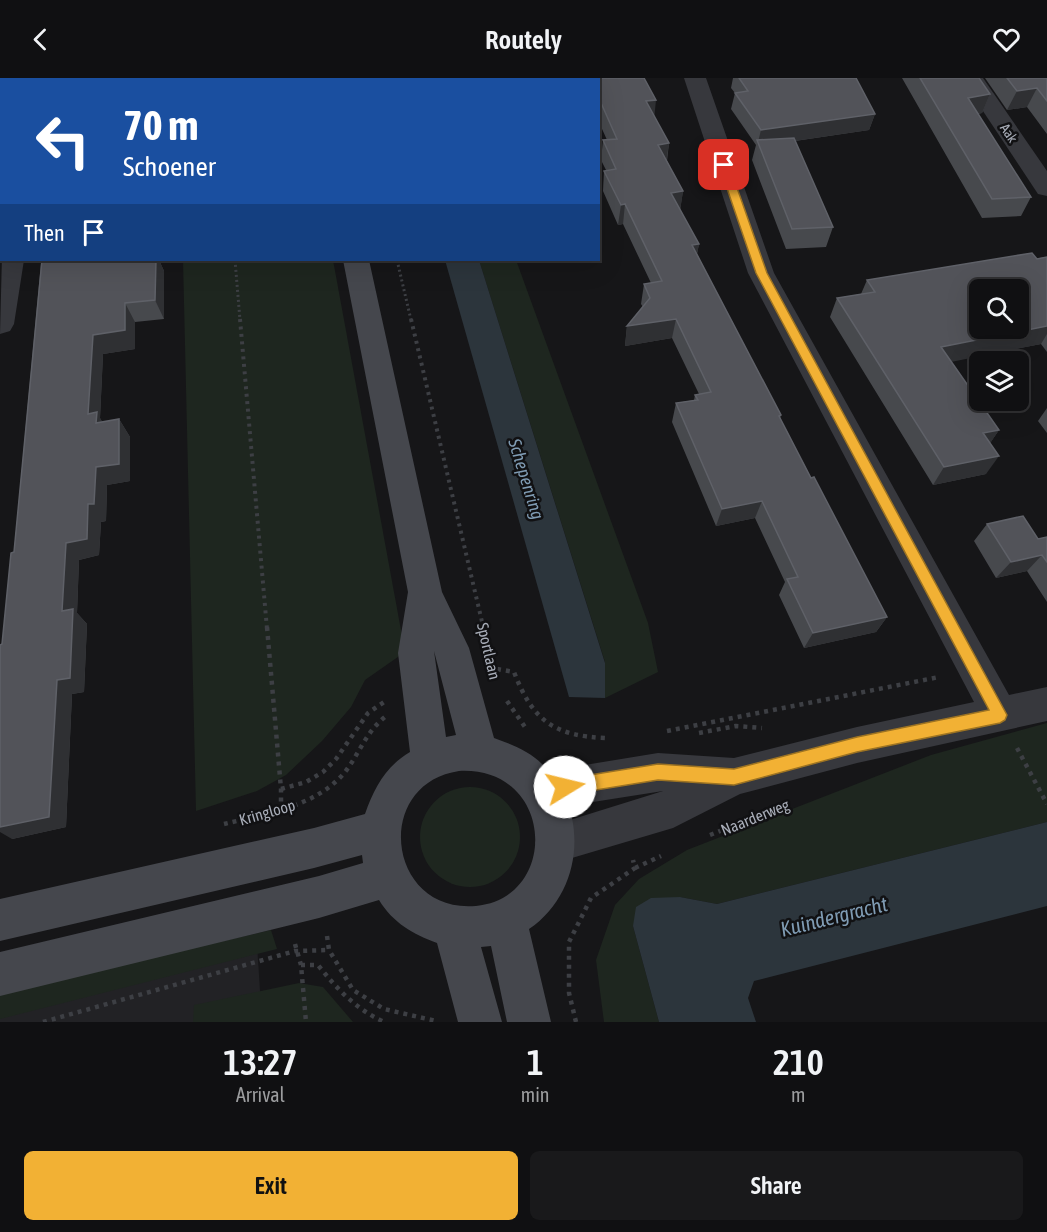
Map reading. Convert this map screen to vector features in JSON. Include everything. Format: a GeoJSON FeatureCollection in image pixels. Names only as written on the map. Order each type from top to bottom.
{"type":"FeatureCollection","features":[{"type":"Feature","properties":{"kind":"street"},"geometry":{"type":"LineString","coordinates":[[695,78],[761,273],[1000,715]]}},
{"type":"Feature","properties":{"kind":"street","name":"Aak"},"geometry":{"type":"LineString","coordinates":[[972,78],[1047,189]]}},
{"type":"Feature","properties":{"kind":"street"},"geometry":{"type":"LineString","coordinates":[[0,324],[11,261]]}},
{"type":"Feature","properties":{"kind":"street","name":"Sportlaan"},"geometry":{"type":"LineString","coordinates":[[356,261],[424,592],[451,648],[479,752]]}},
{"type":"Feature","properties":{"kind":"street","name":"Sportlaan"},"geometry":{"type":"LineString","coordinates":[[424,592],[416,653],[430,762]]}},
{"type":"Feature","properties":{"kind":"street"},"geometry":{"type":"LineString","coordinates":[[555,843],[623,825],[673,808],[734,777],[857,745],[1047,704]]}},
{"type":"Feature","properties":{"kind":"street"},"geometry":{"type":"LineString","coordinates":[[479,752],[503,758],[525,771],[542,791],[553,815],[555,843],[549,873],[531,900],[506,919],[481,928],[455,929],[426,920],[403,902],[387,877],[381,853],[382,829],[391,802],[408,778],[430,762],[454,753],[479,752]]}},
{"type":"Feature","properties":{"kind":"street"},"geometry":{"type":"LineString","coordinates":[[542,791],[658,772],[734,777]]}},
{"type":"Feature","properties":{"kind":"street"},"geometry":{"type":"LineString","coordinates":[[0,920],[286,855],[382,829]]}},
{"type":"Feature","properties":{"kind":"street"},"geometry":{"type":"LineString","coordinates":[[0,974],[292,903],[387,877]]}},
{"type":"Feature","properties":{"kind":"street"},"geometry":{"type":"LineString","coordinates":[[506,919],[529,1022]]}},
{"type":"Feature","properties":{"kind":"street"},"geometry":{"type":"LineString","coordinates":[[455,929],[480,1022]]}},
{"type":"Feature","properties":{"kind":"path"},"geometry":{"type":"LineString","coordinates":[[235,261],[281,789],[280,809],[286,855]]}},
{"type":"Feature","properties":{"kind":"path","name":"Sportlaan"},"geometry":{"type":"LineString","coordinates":[[397,261],[485,633]]}},
{"type":"Feature","properties":{"kind":"path","name":"Sportlaan"},"geometry":{"type":"LineString","coordinates":[[533,732],[524,727],[499,690],[493,668],[514,672],[521,693],[533,714],[559,731],[592,739],[613,738]]}},
{"type":"Feature","properties":{"kind":"path"},"geometry":{"type":"LineString","coordinates":[[656,733],[975,670]]}},
{"type":"Feature","properties":{"kind":"path"},"geometry":{"type":"LineString","coordinates":[[281,789],[306,782],[323,772],[336,759],[368,713],[392,697],[398,683],[422,692]]}},
{"type":"Feature","properties":{"kind":"path"},"geometry":{"type":"LineString","coordinates":[[464,696],[499,690]]}},
{"type":"Feature","properties":{"kind":"path","name":"Kringloop"},"geometry":{"type":"LineString","coordinates":[[213,827],[313,798],[343,774],[375,723],[422,692]]}},
{"type":"Feature","properties":{"kind":"path"},"geometry":{"type":"LineString","coordinates":[[1000,715],[1047,804]]}},
{"type":"Feature","properties":{"kind":"path","name":"Naarderweg"},"geometry":{"type":"LineString","coordinates":[[708,836],[782,806]]}},
{"type":"Feature","properties":{"kind":"path"},"geometry":{"type":"LineString","coordinates":[[623,825],[635,868]]}},
{"type":"Feature","properties":{"kind":"path"},"geometry":{"type":"LineString","coordinates":[[576,1022],[569,993],[569,942],[591,898],[635,868],[666,854]]}},
{"type":"Feature","properties":{"kind":"path"},"geometry":{"type":"LineString","coordinates":[[292,903],[295,951],[301,965],[306,1022]]}},
{"type":"Feature","properties":{"kind":"path"},"geometry":{"type":"LineString","coordinates":[[43,1022],[295,951],[329,950]]}},
{"type":"Feature","properties":{"kind":"path"},"geometry":{"type":"LineString","coordinates":[[301,965],[318,965],[338,991],[368,1016],[384,1022]]}},
{"type":"Feature","properties":{"kind":"shaded area"},"geometry":{"type":"Polygon","coordinates":[[[183,261],[333,261],[405,652],[365,680],[351,707],[322,741],[286,775],[257,791],[196,811],[183,261]]]}},
{"type":"Feature","properties":{"kind":"shaded area"},"geometry":{"type":"Polygon","coordinates":[[[479,261],[516,261],[648,623],[658,672],[605,698],[605,662],[479,261]]]}},
{"type":"Feature","properties":{"kind":"shaded area"},"geometry":{"type":"Polygon","coordinates":[[[1047,723],[1047,822],[717,904],[680,897],[633,926],[659,1022],[604,1022],[596,960],[615,905],[639,879],[687,850],[931,755],[1047,723]]]}},
{"type":"Feature","properties":{"kind":"shaded area"},"geometry":{"type":"Polygon","coordinates":[[[470,787],[489,790],[506,801],[517,818],[520,837],[517,856],[506,873],[489,884],[470,887],[451,884],[434,873],[423,856],[420,837],[423,818],[434,801],[451,790],[470,787]]]}},
{"type":"Feature","properties":{"kind":"shaded area"},"geometry":{"type":"Polygon","coordinates":[[[271,930],[277,949],[0,1019],[0,992],[271,930]]]}},
{"type":"Feature","properties":{"kind":"shaded area"},"geometry":{"type":"Polygon","coordinates":[[[257,944],[262,1022],[0,1022],[0,1004],[257,944]]]}},
{"type":"Feature","properties":{"kind":"shaded area"},"geometry":{"type":"Polygon","coordinates":[[[299,983],[323,987],[353,1022],[193,1022],[194,1005],[299,983]]]}},
{"type":"Feature","properties":{"kind":"water","name":"Schepenring"},"geometry":{"type":"Polygon","coordinates":[[[445,261],[479,261],[605,663],[605,698],[569,697],[445,261]]]}},
{"type":"Feature","properties":{"kind":"water","name":"Kuindergracht"},"geometry":{"type":"Polygon","coordinates":[[[1047,822],[1047,906],[754,981],[748,998],[756,1022],[659,1022],[633,926],[636,907],[651,898],[680,897],[717,904],[1047,822]]]}},
{"type":"Feature","properties":{"kind":"building"},"geometry":{"type":"Polygon","coordinates":[[[600,78],[644,78],[656,100],[646,101],[669,143],[658,145],[683,191],[671,193],[699,244],[692,245],[781,415],[779,416],[811,478],[814,477],[887,617],[813,633],[787,579],[798,577],[762,501],[722,509],[676,403],[698,400],[695,395],[711,392],[676,319],[627,326],[650,298],[644,284],[662,281],[625,204],[621,205],[604,171],[616,169],[603,140],[617,139],[600,101],[600,78]]]}},
{"type":"Feature","properties":{"kind":"building"},"geometry":{"type":"Polygon","coordinates":[[[739,78],[856,78],[875,114],[761,130],[735,93],[748,91],[739,78]]]}},
{"type":"Feature","properties":{"kind":"building"},"geometry":{"type":"Polygon","coordinates":[[[920,78],[979,78],[990,94],[968,98],[1031,197],[992,199],[920,78]]]}},
{"type":"Feature","properties":{"kind":"building"},"geometry":{"type":"Polygon","coordinates":[[[1007,78],[1047,78],[1047,101],[1037,88],[1017,91],[1007,78]]]}},
{"type":"Feature","properties":{"kind":"building"},"geometry":{"type":"Polygon","coordinates":[[[794,138],[833,227],[792,229],[757,140],[794,138]]]}},
{"type":"Feature","properties":{"kind":"building"},"geometry":{"type":"Polygon","coordinates":[[[1032,253],[1037,259],[1047,257],[1047,326],[1029,330],[1029,279],[969,279],[969,339],[981,339],[941,347],[969,387],[969,411],[986,411],[999,430],[983,433],[999,456],[944,467],[837,298],[875,292],[867,280],[1032,253]]]}},
{"type":"Feature","properties":{"kind":"building"},"geometry":{"type":"Polygon","coordinates":[[[42,261],[156,261],[155,300],[125,303],[125,330],[93,335],[88,414],[97,412],[96,423],[119,419],[119,464],[96,467],[94,504],[88,504],[87,539],[66,543],[62,611],[73,609],[70,678],[57,680],[49,817],[0,827],[0,645],[2,644],[11,553],[14,552],[42,261]]]}},
{"type":"Feature","properties":{"kind":"building"},"geometry":{"type":"Polygon","coordinates":[[[1023,516],[1038,539],[1047,537],[1047,562],[1042,555],[1011,562],[987,524],[1023,516]]]}},
{"type":"Feature","properties":{"kind":"route"},"geometry":{"type":"LineString","coordinates":[[565,787],[658,772],[734,777],[857,745],[1000,715],[761,273],[724,165]]}}]}
